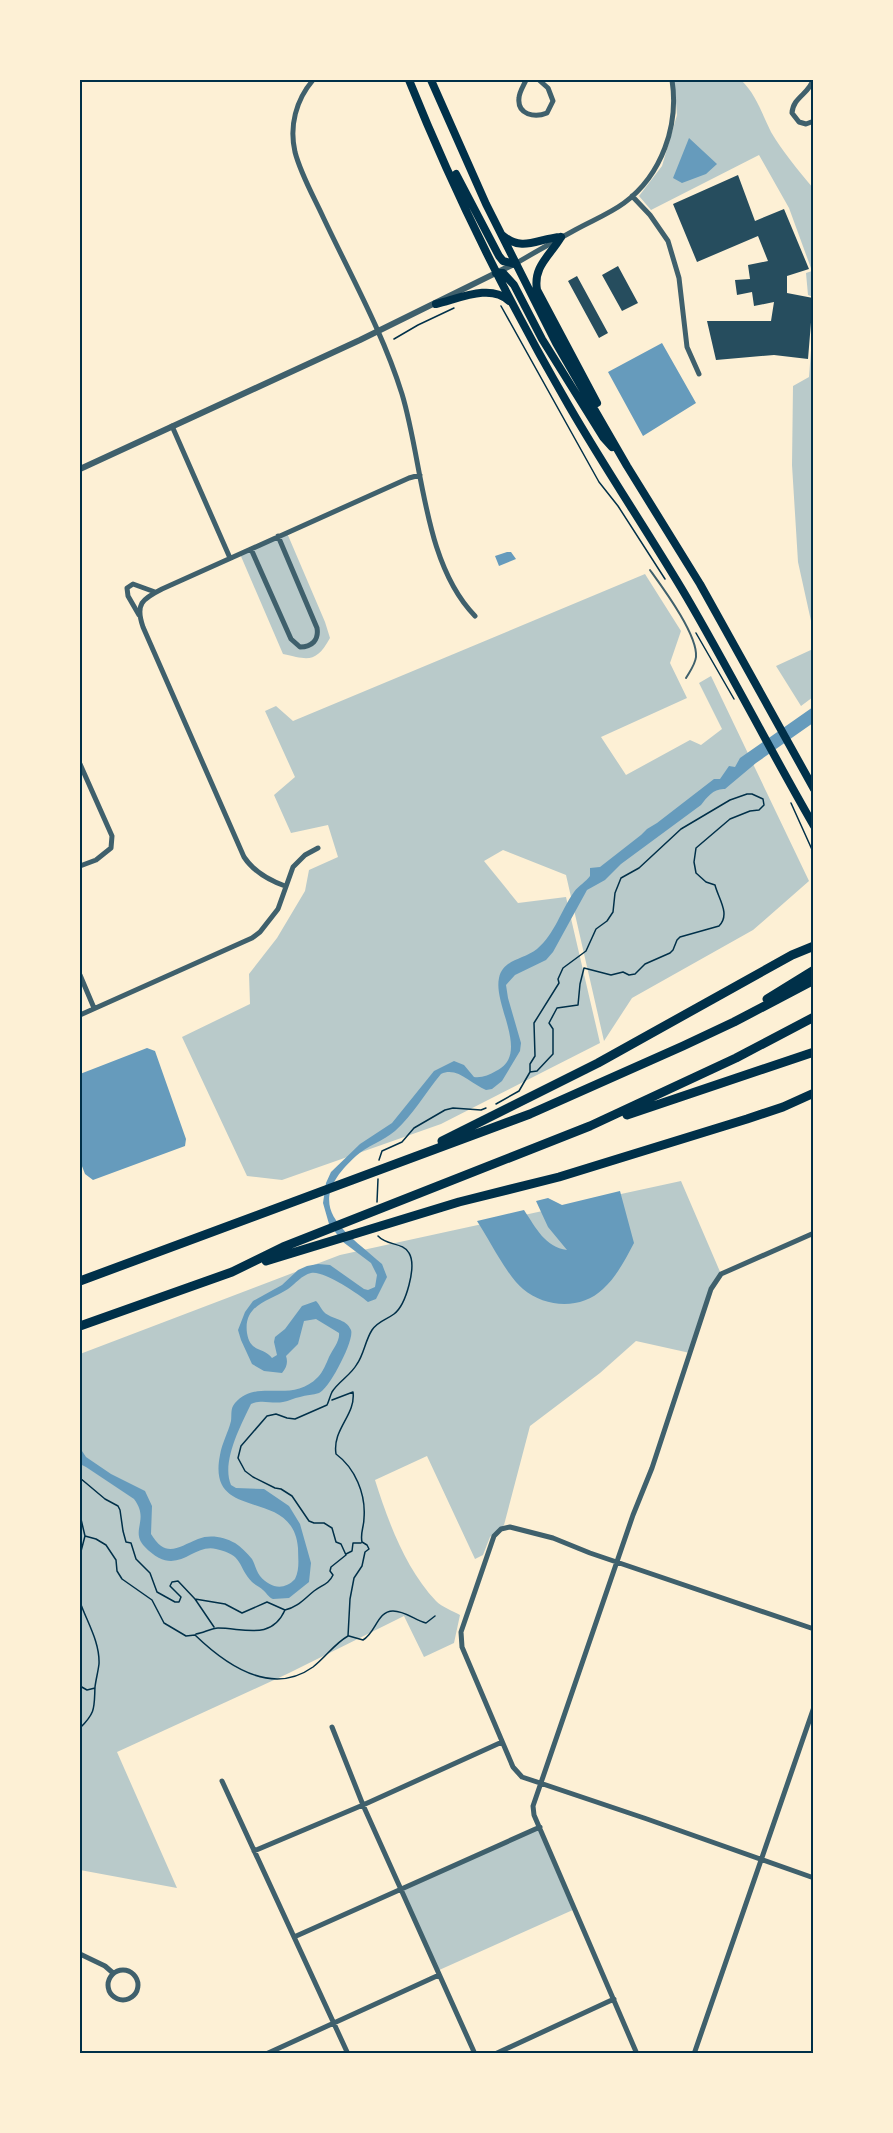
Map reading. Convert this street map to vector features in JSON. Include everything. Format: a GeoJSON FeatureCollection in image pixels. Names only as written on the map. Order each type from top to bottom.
{"type":"FeatureCollection","features":[{"type":"Feature","properties":{"kind":"highway"},"geometry":{"type":"LineString","coordinates":[[383,1168],[544,1092],[792,955],[813,946]]}},
{"type":"Feature","properties":{"kind":"highway"},"geometry":{"type":"LineString","coordinates":[[683,1047],[761,1003],[813,970]]}},
{"type":"Feature","properties":{"kind":"highway"},"geometry":{"type":"LineString","coordinates":[[80,1281],[530,1114],[683,1047],[813,980]]}},
{"type":"Feature","properties":{"kind":"highway"},"geometry":{"type":"LineString","coordinates":[[590,1126],[726,1063],[813,1017]]}},
{"type":"Feature","properties":{"kind":"highway"},"geometry":{"type":"LineString","coordinates":[[80,1326],[232,1272],[378,1207],[590,1126],[813,1052]]}},
{"type":"Feature","properties":{"kind":"highway"},"geometry":{"type":"LineString","coordinates":[[747,1119],[813,1086]]}},
{"type":"Feature","properties":{"kind":"highway"},"geometry":{"type":"LineString","coordinates":[[283,1251],[379,1230],[459,1202],[559,1177],[747,1119],[783,1107],[813,1093]]}},
{"type":"Feature","properties":{"kind":"main road"},"geometry":{"type":"LineString","coordinates":[[409,80],[496,273],[592,446],[725,663],[813,826]]}},
{"type":"Feature","properties":{"kind":"main road"},"geometry":{"type":"LineString","coordinates":[[431,80],[500,233],[556,344],[627,466],[700,584],[813,789]]}},
{"type":"Feature","properties":{"kind":"main road"},"geometry":{"type":"LineString","coordinates":[[431,132],[499,256],[503,261],[515,264]]}},
{"type":"Feature","properties":{"kind":"main road"},"geometry":{"type":"LineString","coordinates":[[500,233],[509,241],[520,244],[561,237]]}},
{"type":"Feature","properties":{"kind":"main road"},"geometry":{"type":"LineString","coordinates":[[561,237],[538,269],[537,290],[603,415],[615,445]]}},
{"type":"Feature","properties":{"kind":"main road"},"geometry":{"type":"LineString","coordinates":[[496,273],[503,273],[514,285],[542,339],[603,437],[627,466]]}},
{"type":"Feature","properties":{"kind":"main road"},"geometry":{"type":"LineString","coordinates":[[436,304],[493,292],[503,295],[514,306]]}},
{"type":"Feature","properties":{"kind":"street"},"geometry":{"type":"LineString","coordinates":[[313,80],[302,93],[297,104],[293,126],[295,151],[309,186],[378,331],[402,395],[412,430],[432,530],[444,566],[461,603],[475,616]]}},
{"type":"Feature","properties":{"kind":"street"},"geometry":{"type":"LineString","coordinates":[[526,80],[519,103],[525,113],[532,116],[547,113],[553,101],[548,88],[539,80]]}},
{"type":"Feature","properties":{"kind":"street"},"geometry":{"type":"LineString","coordinates":[[80,468],[436,304],[515,264],[612,210],[632,196],[648,178],[660,158],[669,138],[674,106],[672,80]]}},
{"type":"Feature","properties":{"kind":"street"},"geometry":{"type":"LineString","coordinates":[[812,86],[794,102],[792,113],[799,123],[806,124],[813,121]]}},
{"type":"Feature","properties":{"kind":"street"},"geometry":{"type":"LineString","coordinates":[[632,196],[650,215],[668,241],[679,278],[687,347],[699,374]]}},
{"type":"Feature","properties":{"kind":"street"},"geometry":{"type":"LineString","coordinates":[[172,426],[230,558]]}},
{"type":"Feature","properties":{"kind":"street"},"geometry":{"type":"LineString","coordinates":[[140,617],[141,603],[155,592],[409,478],[420,476]]}},
{"type":"Feature","properties":{"kind":"street"},"geometry":{"type":"LineString","coordinates":[[251,549],[291,639],[300,647],[312,644],[316,639],[317,628],[278,536]]}},
{"type":"Feature","properties":{"kind":"street"},"geometry":{"type":"LineString","coordinates":[[155,592],[133,584],[127,588],[128,596],[140,617],[244,857],[257,872],[285,886]]}},
{"type":"Feature","properties":{"kind":"street"},"geometry":{"type":"LineString","coordinates":[[80,764],[112,836],[111,848],[96,860],[80,866]]}},
{"type":"Feature","properties":{"kind":"street"},"geometry":{"type":"LineString","coordinates":[[80,1015],[252,938],[274,915],[288,875],[298,861],[318,848]]}},
{"type":"Feature","properties":{"kind":"street"},"geometry":{"type":"LineString","coordinates":[[80,975],[94,1008]]}},
{"type":"Feature","properties":{"kind":"street"},"geometry":{"type":"LineString","coordinates":[[637,2054],[533,1806],[633,1515],[652,1468],[711,1289],[721,1274],[813,1233]]}},
{"type":"Feature","properties":{"kind":"street"},"geometry":{"type":"LineString","coordinates":[[813,1629],[553,1539],[510,1527],[501,1529],[494,1536],[461,1632],[462,1647],[517,1773],[541,1784],[647,1818],[813,1878]]}},
{"type":"Feature","properties":{"kind":"street"},"geometry":{"type":"LineString","coordinates":[[694,2054],[813,1707]]}},
{"type":"Feature","properties":{"kind":"street"},"geometry":{"type":"LineString","coordinates":[[332,1727],[363,1805],[475,2054]]}},
{"type":"Feature","properties":{"kind":"street"},"geometry":{"type":"LineString","coordinates":[[254,1851],[502,1742]]}},
{"type":"Feature","properties":{"kind":"street"},"geometry":{"type":"LineString","coordinates":[[222,1781],[348,2054]]}},
{"type":"Feature","properties":{"kind":"street"},"geometry":{"type":"LineString","coordinates":[[294,1936],[540,1827]]}},
{"type":"Feature","properties":{"kind":"street"},"geometry":{"type":"LineString","coordinates":[[80,1954],[105,1966],[113,1973]]}},
{"type":"Feature","properties":{"kind":"street"},"geometry":{"type":"LineString","coordinates":[[125,1970],[135,1975],[138,1989],[131,1999],[120,2001],[110,1995],[107,1984],[113,1973],[125,1970]]}},
{"type":"Feature","properties":{"kind":"street"},"geometry":{"type":"LineString","coordinates":[[266,2054],[439,1975]]}},
{"type":"Feature","properties":{"kind":"street"},"geometry":{"type":"LineString","coordinates":[[495,2054],[614,1999]]}},
{"type":"Feature","properties":{"kind":"lane"},"geometry":{"type":"LineString","coordinates":[[650,570],[671,600],[695,646],[696,659],[686,678]]}},
{"type":"Feature","properties":{"kind":"path"},"geometry":{"type":"LineString","coordinates":[[499,304],[599,482],[618,506],[667,581]]}},
{"type":"Feature","properties":{"kind":"path"},"geometry":{"type":"LineString","coordinates":[[394,339],[456,308]]}},
{"type":"Feature","properties":{"kind":"path"},"geometry":{"type":"LineString","coordinates":[[692,626],[734,700]]}},
{"type":"Feature","properties":{"kind":"path"},"geometry":{"type":"LineString","coordinates":[[379,1159],[382,1151],[402,1142],[414,1128],[445,1110],[453,1108],[481,1110],[519,1091],[530,1072],[530,1064],[535,1056],[534,1023],[559,983],[558,979],[563,968],[586,951],[596,929],[607,921],[613,912],[615,892],[621,878],[639,868],[681,829],[730,800],[747,794],[763,799],[764,805],[759,810],[730,819],[701,843],[694,854],[696,873],[706,882],[715,885],[725,915],[722,924],[681,937],[670,953],[645,964],[635,974],[622,972],[611,975],[584,968],[578,1005],[557,1008],[549,1023],[553,1029],[553,1054],[537,1071],[530,1072]]}},
{"type":"Feature","properties":{"kind":"path"},"geometry":{"type":"LineString","coordinates":[[789,800],[813,854]]}},
{"type":"Feature","properties":{"kind":"path"},"geometry":{"type":"LineString","coordinates":[[378,1207],[383,1168]]}},
{"type":"Feature","properties":{"kind":"path"},"geometry":{"type":"LineString","coordinates":[[346,1555],[341,1544],[336,1542],[329,1524],[309,1521],[292,1496],[253,1478],[245,1471],[238,1458],[241,1446],[267,1416],[276,1414],[286,1419],[295,1419],[321,1409],[330,1400],[332,1392],[358,1364],[372,1329],[383,1318],[393,1314],[400,1307],[412,1274],[413,1263],[409,1252],[403,1246],[382,1240],[379,1230]]}},
{"type":"Feature","properties":{"kind":"path"},"geometry":{"type":"LineString","coordinates":[[330,1400],[353,1392],[351,1408],[339,1429],[335,1447],[336,1454],[345,1461],[358,1480],[364,1518],[362,1542]]}},
{"type":"Feature","properties":{"kind":"path"},"geometry":{"type":"LineString","coordinates":[[80,1478],[105,1499],[118,1506],[126,1542],[131,1543],[136,1559],[150,1573],[157,1592],[179,1602],[181,1597],[170,1586],[172,1582],[178,1581],[195,1599],[215,1628]]}},
{"type":"Feature","properties":{"kind":"path"},"geometry":{"type":"LineString","coordinates":[[80,1515],[85,1536],[80,1555]]}},
{"type":"Feature","properties":{"kind":"path"},"geometry":{"type":"LineString","coordinates":[[85,1536],[106,1545],[116,1560],[117,1571],[122,1579],[152,1600],[164,1623],[186,1636],[215,1628],[261,1631],[277,1623],[285,1610]]}},
{"type":"Feature","properties":{"kind":"path"},"geometry":{"type":"LineString","coordinates":[[195,1599],[225,1604],[242,1613],[267,1602],[285,1610],[294,1608],[315,1590],[329,1583],[333,1575],[330,1567],[352,1551],[353,1543],[362,1542],[368,1545],[369,1549],[365,1552],[362,1566],[354,1578],[350,1599],[348,1636]]}},
{"type":"Feature","properties":{"kind":"path"},"geometry":{"type":"LineString","coordinates":[[80,1602],[89,1620],[98,1653],[96,1705],[93,1713],[80,1728]]}},
{"type":"Feature","properties":{"kind":"path"},"geometry":{"type":"LineString","coordinates":[[195,1635],[216,1655],[238,1668],[256,1677],[277,1678],[295,1676],[305,1672],[324,1658],[336,1642],[348,1636],[363,1640],[368,1637],[379,1618],[386,1613],[394,1611],[426,1623],[435,1616]]}},
{"type":"Feature","properties":{"kind":"path"},"geometry":{"type":"LineString","coordinates":[[80,1686],[87,1690],[95,1688]]}},
{"type":"Feature","properties":{"kind":"shaded area"},"geometry":{"type":"Polygon","coordinates":[[[674,80],[741,80],[755,98],[771,132],[813,188],[813,297],[808,295],[806,273],[812,271],[789,208],[759,155],[651,210],[639,196],[662,166],[677,115],[674,80]]]}},
{"type":"Feature","properties":{"kind":"shaded area"},"geometry":{"type":"Polygon","coordinates":[[[813,323],[814,630],[798,562],[792,465],[793,386],[809,377],[813,323]]]}},
{"type":"Feature","properties":{"kind":"shaded area"},"geometry":{"type":"Polygon","coordinates":[[[287,533],[330,638],[320,652],[311,658],[283,654],[240,554],[287,533]]]}},
{"type":"Feature","properties":{"kind":"shaded area"},"geometry":{"type":"Polygon","coordinates":[[[645,574],[681,631],[670,663],[687,698],[601,737],[626,775],[690,740],[701,745],[722,729],[699,683],[711,676],[809,881],[753,930],[632,998],[604,1041],[566,875],[503,850],[484,861],[518,903],[566,897],[600,1043],[441,1124],[282,1180],[247,1176],[182,1037],[250,1004],[249,974],[277,938],[305,891],[309,870],[338,857],[328,825],[291,833],[274,795],[295,777],[265,711],[276,706],[293,721],[645,574]]]}},
{"type":"Feature","properties":{"kind":"shaded area"},"geometry":{"type":"Polygon","coordinates":[[[813,649],[813,697],[801,706],[776,666],[813,649]]]}},
{"type":"Feature","properties":{"kind":"shaded area"},"geometry":{"type":"Polygon","coordinates":[[[681,1181],[721,1274],[711,1289],[690,1353],[636,1341],[600,1373],[530,1426],[504,1525],[490,1537],[483,1555],[475,1559],[427,1456],[375,1480],[392,1528],[415,1574],[436,1601],[460,1615],[454,1643],[424,1657],[404,1616],[287,1674],[117,1752],[177,1888],[80,1870],[80,1354],[340,1255],[681,1181]]]}},
{"type":"Feature","properties":{"kind":"shaded area"},"geometry":{"type":"Polygon","coordinates":[[[540,1827],[575,1909],[437,1971],[400,1889],[540,1827]]]}},
{"type":"Feature","properties":{"kind":"water"},"geometry":{"type":"Polygon","coordinates":[[[689,138],[717,164],[706,174],[682,183],[673,178],[689,138]]]}},
{"type":"Feature","properties":{"kind":"water"},"geometry":{"type":"Polygon","coordinates":[[[662,343],[696,403],[643,436],[608,372],[662,343]]]}},
{"type":"Feature","properties":{"kind":"water"},"geometry":{"type":"Polygon","coordinates":[[[511,552],[516,559],[499,566],[495,556],[511,552]]]}},
{"type":"Feature","properties":{"kind":"water"},"geometry":{"type":"Polygon","coordinates":[[[813,707],[813,723],[756,763],[725,789],[711,794],[701,805],[621,864],[605,880],[587,890],[553,952],[546,960],[515,975],[506,985],[521,1043],[520,1051],[502,1081],[492,1089],[486,1090],[453,1072],[441,1074],[401,1125],[390,1135],[360,1152],[340,1174],[331,1189],[329,1203],[341,1227],[382,1264],[387,1277],[376,1299],[368,1302],[332,1279],[311,1273],[253,1309],[247,1323],[249,1339],[254,1347],[272,1358],[277,1355],[275,1337],[285,1329],[302,1306],[316,1301],[324,1312],[346,1323],[351,1330],[345,1354],[328,1384],[319,1393],[283,1402],[251,1404],[238,1433],[228,1466],[231,1485],[236,1488],[264,1489],[289,1506],[300,1524],[311,1563],[309,1582],[289,1598],[273,1599],[252,1582],[236,1558],[225,1551],[207,1549],[175,1561],[156,1556],[140,1540],[141,1519],[134,1499],[80,1464],[80,1448],[86,1457],[111,1474],[145,1491],[152,1506],[151,1534],[162,1546],[173,1549],[203,1537],[222,1538],[235,1543],[244,1550],[252,1559],[257,1572],[268,1583],[282,1586],[295,1579],[298,1567],[298,1548],[293,1529],[282,1517],[267,1509],[237,1499],[226,1490],[219,1477],[220,1455],[235,1403],[254,1392],[286,1391],[308,1385],[323,1370],[339,1333],[316,1319],[304,1321],[298,1344],[286,1356],[287,1364],[282,1373],[264,1371],[252,1364],[241,1340],[238,1330],[245,1312],[253,1301],[282,1285],[298,1270],[307,1266],[330,1265],[364,1289],[375,1287],[377,1275],[371,1263],[343,1242],[329,1224],[323,1203],[326,1183],[331,1172],[360,1144],[392,1123],[434,1071],[454,1061],[464,1065],[474,1077],[480,1077],[506,1063],[511,1041],[499,989],[501,972],[509,963],[532,953],[543,943],[574,892],[590,876],[590,868],[600,867],[714,779],[720,779],[729,766],[735,767],[740,758],[813,707]]]}},
{"type":"Feature","properties":{"kind":"water"},"geometry":{"type":"Polygon","coordinates":[[[147,1048],[155,1051],[186,1139],[185,1146],[93,1180],[85,1174],[80,1161],[80,1074],[147,1048]]]}},
{"type":"Feature","properties":{"kind":"water"},"geometry":{"type":"Polygon","coordinates":[[[620,1191],[634,1243],[608,1284],[584,1301],[553,1303],[542,1300],[523,1289],[505,1267],[477,1221],[524,1210],[547,1241],[567,1250],[548,1227],[536,1201],[548,1198],[562,1205],[620,1191]]]}},
{"type":"Feature","properties":{"kind":"building"},"geometry":{"type":"Polygon","coordinates":[[[738,175],[755,221],[784,209],[809,269],[787,276],[787,293],[813,298],[808,359],[774,355],[716,360],[707,321],[771,321],[774,302],[754,306],[752,292],[737,295],[735,280],[750,279],[748,265],[768,261],[758,236],[697,262],[673,204],[738,175]]]}},
{"type":"Feature","properties":{"kind":"building"},"geometry":{"type":"Polygon","coordinates":[[[618,266],[638,303],[622,311],[602,275],[618,266]]]}},
{"type":"Feature","properties":{"kind":"building"},"geometry":{"type":"Polygon","coordinates":[[[577,276],[608,333],[599,338],[568,281],[577,276]]]}}]}
